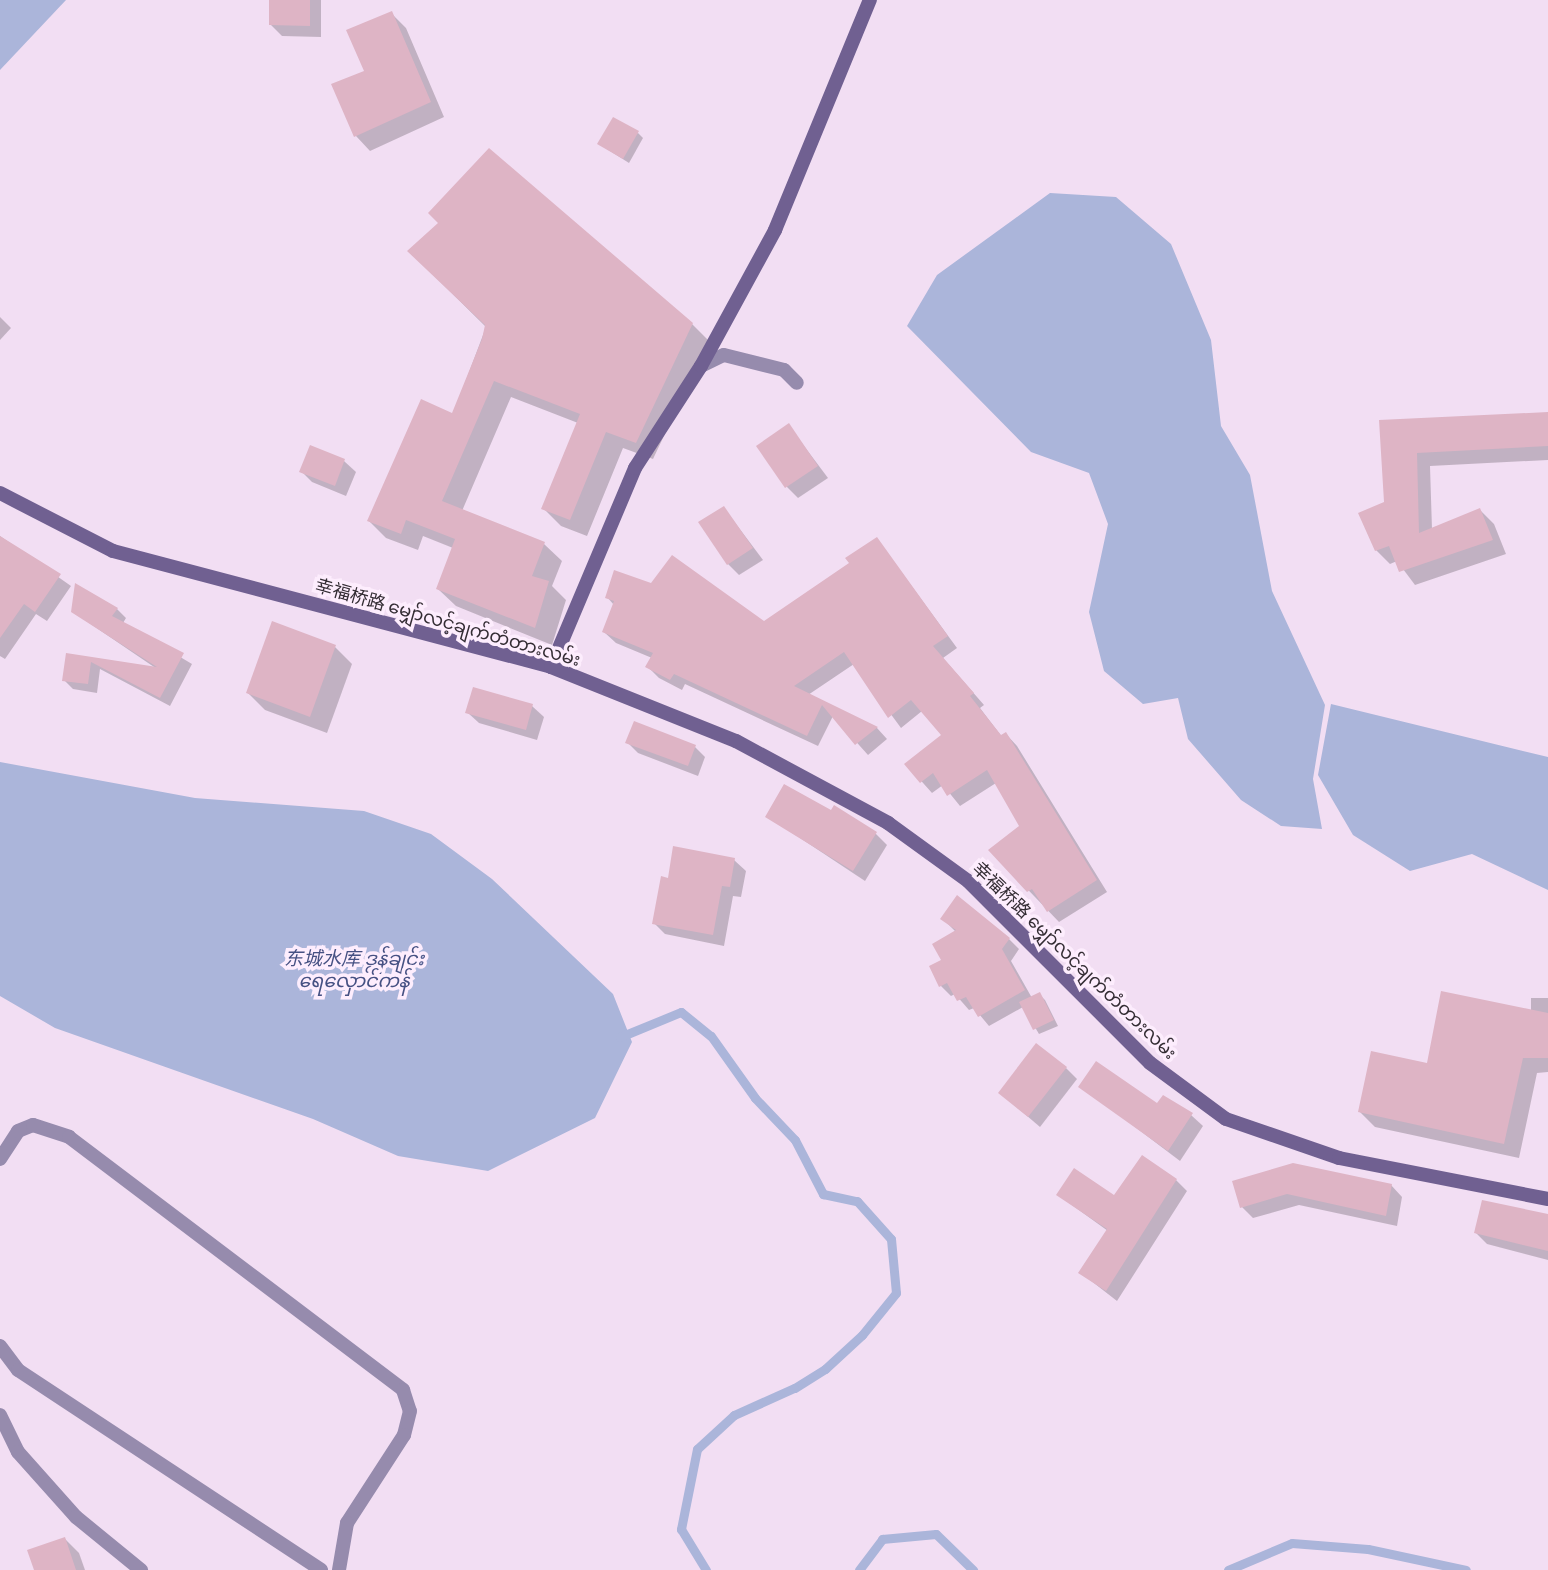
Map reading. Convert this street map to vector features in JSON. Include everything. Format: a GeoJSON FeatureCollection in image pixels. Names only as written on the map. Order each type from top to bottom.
{"type":"FeatureCollection","features":[{"type":"Feature","properties":{"kind":"main road"},"geometry":{"type":"LineString","coordinates":[[551,667],[635,468],[701,366],[775,230],[870,0]]}},
{"type":"Feature","properties":{"kind":"main road","name":"幸福桥路 မျှော်လင့်ချက်တံတားလမ်း"},"geometry":{"type":"LineString","coordinates":[[0,493],[113,551],[551,667],[736,741],[888,823],[968,881],[1150,1063],[1226,1119],[1339,1158],[1548,1199]]}},
{"type":"Feature","properties":{"kind":"street"},"geometry":{"type":"LineString","coordinates":[[701,366],[724,355],[784,370],[797,383]]}},
{"type":"Feature","properties":{"kind":"street"},"geometry":{"type":"LineString","coordinates":[[0,1159],[18,1131],[33,1125],[69,1137],[403,1390],[410,1411],[404,1435],[347,1523],[339,1570]]}},
{"type":"Feature","properties":{"kind":"street"},"geometry":{"type":"LineString","coordinates":[[0,1346],[19,1370],[321,1570]]}},
{"type":"Feature","properties":{"kind":"street"},"geometry":{"type":"LineString","coordinates":[[0,1415],[18,1452],[76,1517],[141,1570]]}},
{"type":"Feature","properties":{"kind":"water"},"geometry":{"type":"Polygon","coordinates":[[[0,0],[66,0],[0,70],[0,0]]]}},
{"type":"Feature","properties":{"kind":"water"},"geometry":{"type":"Polygon","coordinates":[[[1050,193],[1116,197],[1171,244],[1211,340],[1221,426],[1250,475],[1272,591],[1325,705],[1313,779],[1322,829],[1281,826],[1241,800],[1188,739],[1178,698],[1143,704],[1104,671],[1089,612],[1108,524],[1089,473],[1031,452],[907,326],[937,275],[1050,193]]]}},
{"type":"Feature","properties":{"kind":"water"},"geometry":{"type":"Polygon","coordinates":[[[1331,704],[1548,757],[1548,890],[1472,854],[1410,871],[1353,835],[1318,775],[1331,704]]]}},
{"type":"Feature","properties":{"kind":"water","name":"东城水库 ဒွန်ချင်း ရေလှောင်ကန်"},"geometry":{"type":"Polygon","coordinates":[[[0,762],[195,798],[364,811],[431,834],[492,879],[613,994],[632,1042],[595,1118],[488,1171],[398,1156],[313,1119],[55,1028],[0,996],[0,762]]]}},
{"type":"Feature","properties":{"kind":"building"},"geometry":{"type":"Polygon","coordinates":[[[269,0],[310,0],[310,26],[269,25],[269,0]]]}},
{"type":"Feature","properties":{"kind":"building"},"geometry":{"type":"Polygon","coordinates":[[[392,11],[431,102],[354,137],[331,84],[364,71],[346,30],[392,11]]]}},
{"type":"Feature","properties":{"kind":"building"},"geometry":{"type":"Polygon","coordinates":[[[613,117],[639,131],[623,159],[597,144],[613,117]]]}},
{"type":"Feature","properties":{"kind":"building"},"geometry":{"type":"Polygon","coordinates":[[[489,148],[693,323],[636,443],[606,432],[570,520],[541,509],[580,414],[494,381],[442,501],[545,542],[532,576],[549,581],[535,628],[436,589],[455,539],[406,520],[401,534],[367,521],[421,399],[452,413],[482,339],[485,325],[407,251],[438,223],[428,213],[489,148]]]}},
{"type":"Feature","properties":{"kind":"building"},"geometry":{"type":"Polygon","coordinates":[[[1548,412],[1548,446],[1417,453],[1419,533],[1480,508],[1493,540],[1399,572],[1389,546],[1375,551],[1358,513],[1384,502],[1379,420],[1548,412]]]}},
{"type":"Feature","properties":{"kind":"building"},"geometry":{"type":"Polygon","coordinates":[[[789,423],[818,466],[785,488],[756,446],[789,423]]]}},
{"type":"Feature","properties":{"kind":"building"},"geometry":{"type":"Polygon","coordinates":[[[310,445],[345,459],[335,486],[299,472],[310,445]]]}},
{"type":"Feature","properties":{"kind":"building"},"geometry":{"type":"Polygon","coordinates":[[[724,506],[753,548],[727,565],[698,522],[724,506]]]}},
{"type":"Feature","properties":{"kind":"building"},"geometry":{"type":"Polygon","coordinates":[[[0,536],[61,574],[35,612],[24,604],[0,638],[0,536]]]}},
{"type":"Feature","properties":{"kind":"building"},"geometry":{"type":"Polygon","coordinates":[[[877,537],[948,636],[933,646],[974,693],[970,696],[1001,735],[1006,732],[1097,880],[1047,912],[1032,889],[1027,892],[988,850],[1019,826],[987,770],[947,796],[933,773],[920,783],[904,764],[941,735],[911,700],[888,718],[844,652],[794,686],[878,727],[855,745],[822,705],[807,736],[674,674],[670,680],[645,667],[653,653],[602,632],[614,601],[605,598],[614,570],[651,583],[672,555],[764,621],[849,563],[845,558],[877,537]]]}},
{"type":"Feature","properties":{"kind":"building"},"geometry":{"type":"Polygon","coordinates":[[[75,583],[118,608],[112,616],[184,653],[160,698],[91,662],[88,684],[62,681],[66,653],[157,667],[71,612],[75,583]]]}},
{"type":"Feature","properties":{"kind":"building"},"geometry":{"type":"Polygon","coordinates":[[[272,621],[336,645],[310,717],[246,693],[272,621]]]}},
{"type":"Feature","properties":{"kind":"building"},"geometry":{"type":"Polygon","coordinates":[[[473,687],[533,704],[526,730],[465,713],[473,687]]]}},
{"type":"Feature","properties":{"kind":"building"},"geometry":{"type":"Polygon","coordinates":[[[634,721],[696,745],[688,766],[625,743],[634,721]]]}},
{"type":"Feature","properties":{"kind":"building"},"geometry":{"type":"Polygon","coordinates":[[[784,784],[831,810],[834,805],[877,832],[853,871],[765,817],[784,784]]]}},
{"type":"Feature","properties":{"kind":"building"},"geometry":{"type":"Polygon","coordinates":[[[673,846],[735,858],[730,887],[722,886],[713,935],[652,924],[661,876],[668,878],[673,846]]]}},
{"type":"Feature","properties":{"kind":"building"},"geometry":{"type":"Polygon","coordinates":[[[957,895],[1010,938],[1002,949],[1025,990],[978,1017],[966,997],[957,1001],[947,983],[939,987],[929,966],[941,960],[932,944],[956,930],[940,919],[957,895]]]}},
{"type":"Feature","properties":{"kind":"building"},"geometry":{"type":"Polygon","coordinates":[[[1441,991],[1548,1013],[1548,1058],[1523,1058],[1504,1144],[1358,1112],[1371,1051],[1427,1063],[1441,991]]]}},
{"type":"Feature","properties":{"kind":"building"},"geometry":{"type":"Polygon","coordinates":[[[1040,992],[1054,1020],[1033,1030],[1019,1002],[1040,992]]]}},
{"type":"Feature","properties":{"kind":"building"},"geometry":{"type":"Polygon","coordinates":[[[1036,1043],[1067,1067],[1028,1117],[998,1093],[1036,1043]]]}},
{"type":"Feature","properties":{"kind":"building"},"geometry":{"type":"Polygon","coordinates":[[[1096,1061],[1157,1103],[1163,1095],[1193,1113],[1168,1151],[1078,1087],[1096,1061]]]}},
{"type":"Feature","properties":{"kind":"building"},"geometry":{"type":"Polygon","coordinates":[[[1142,1155],[1177,1179],[1106,1291],[1078,1273],[1107,1229],[1056,1195],[1074,1168],[1114,1195],[1142,1155]]]}},
{"type":"Feature","properties":{"kind":"building"},"geometry":{"type":"Polygon","coordinates":[[[1293,1163],[1392,1184],[1386,1216],[1287,1194],[1240,1208],[1232,1181],[1293,1163]]]}},
{"type":"Feature","properties":{"kind":"building"},"geometry":{"type":"Polygon","coordinates":[[[1482,1200],[1548,1214],[1548,1251],[1474,1233],[1482,1200]]]}},
{"type":"Feature","properties":{"kind":"building"},"geometry":{"type":"Polygon","coordinates":[[[65,1537],[76,1570],[34,1570],[27,1550],[65,1537]]]}},
{"type":"Feature","properties":{"kind":"waterway"},"geometry":{"type":"LineString","coordinates":[[620,1037],[681,1012],[711,1036],[755,1098],[795,1140],[823,1194],[857,1201],[891,1239],[896,1293],[862,1335],[825,1369],[794,1388],[734,1415],[697,1449],[681,1529],[706,1570]]}},
{"type":"Feature","properties":{"kind":"waterway"},"geometry":{"type":"LineString","coordinates":[[859,1570],[882,1539],[936,1534],[973,1570]]}},
{"type":"Feature","properties":{"kind":"waterway"},"geometry":{"type":"LineString","coordinates":[[1228,1570],[1292,1543],[1368,1549],[1466,1570]]}}]}
